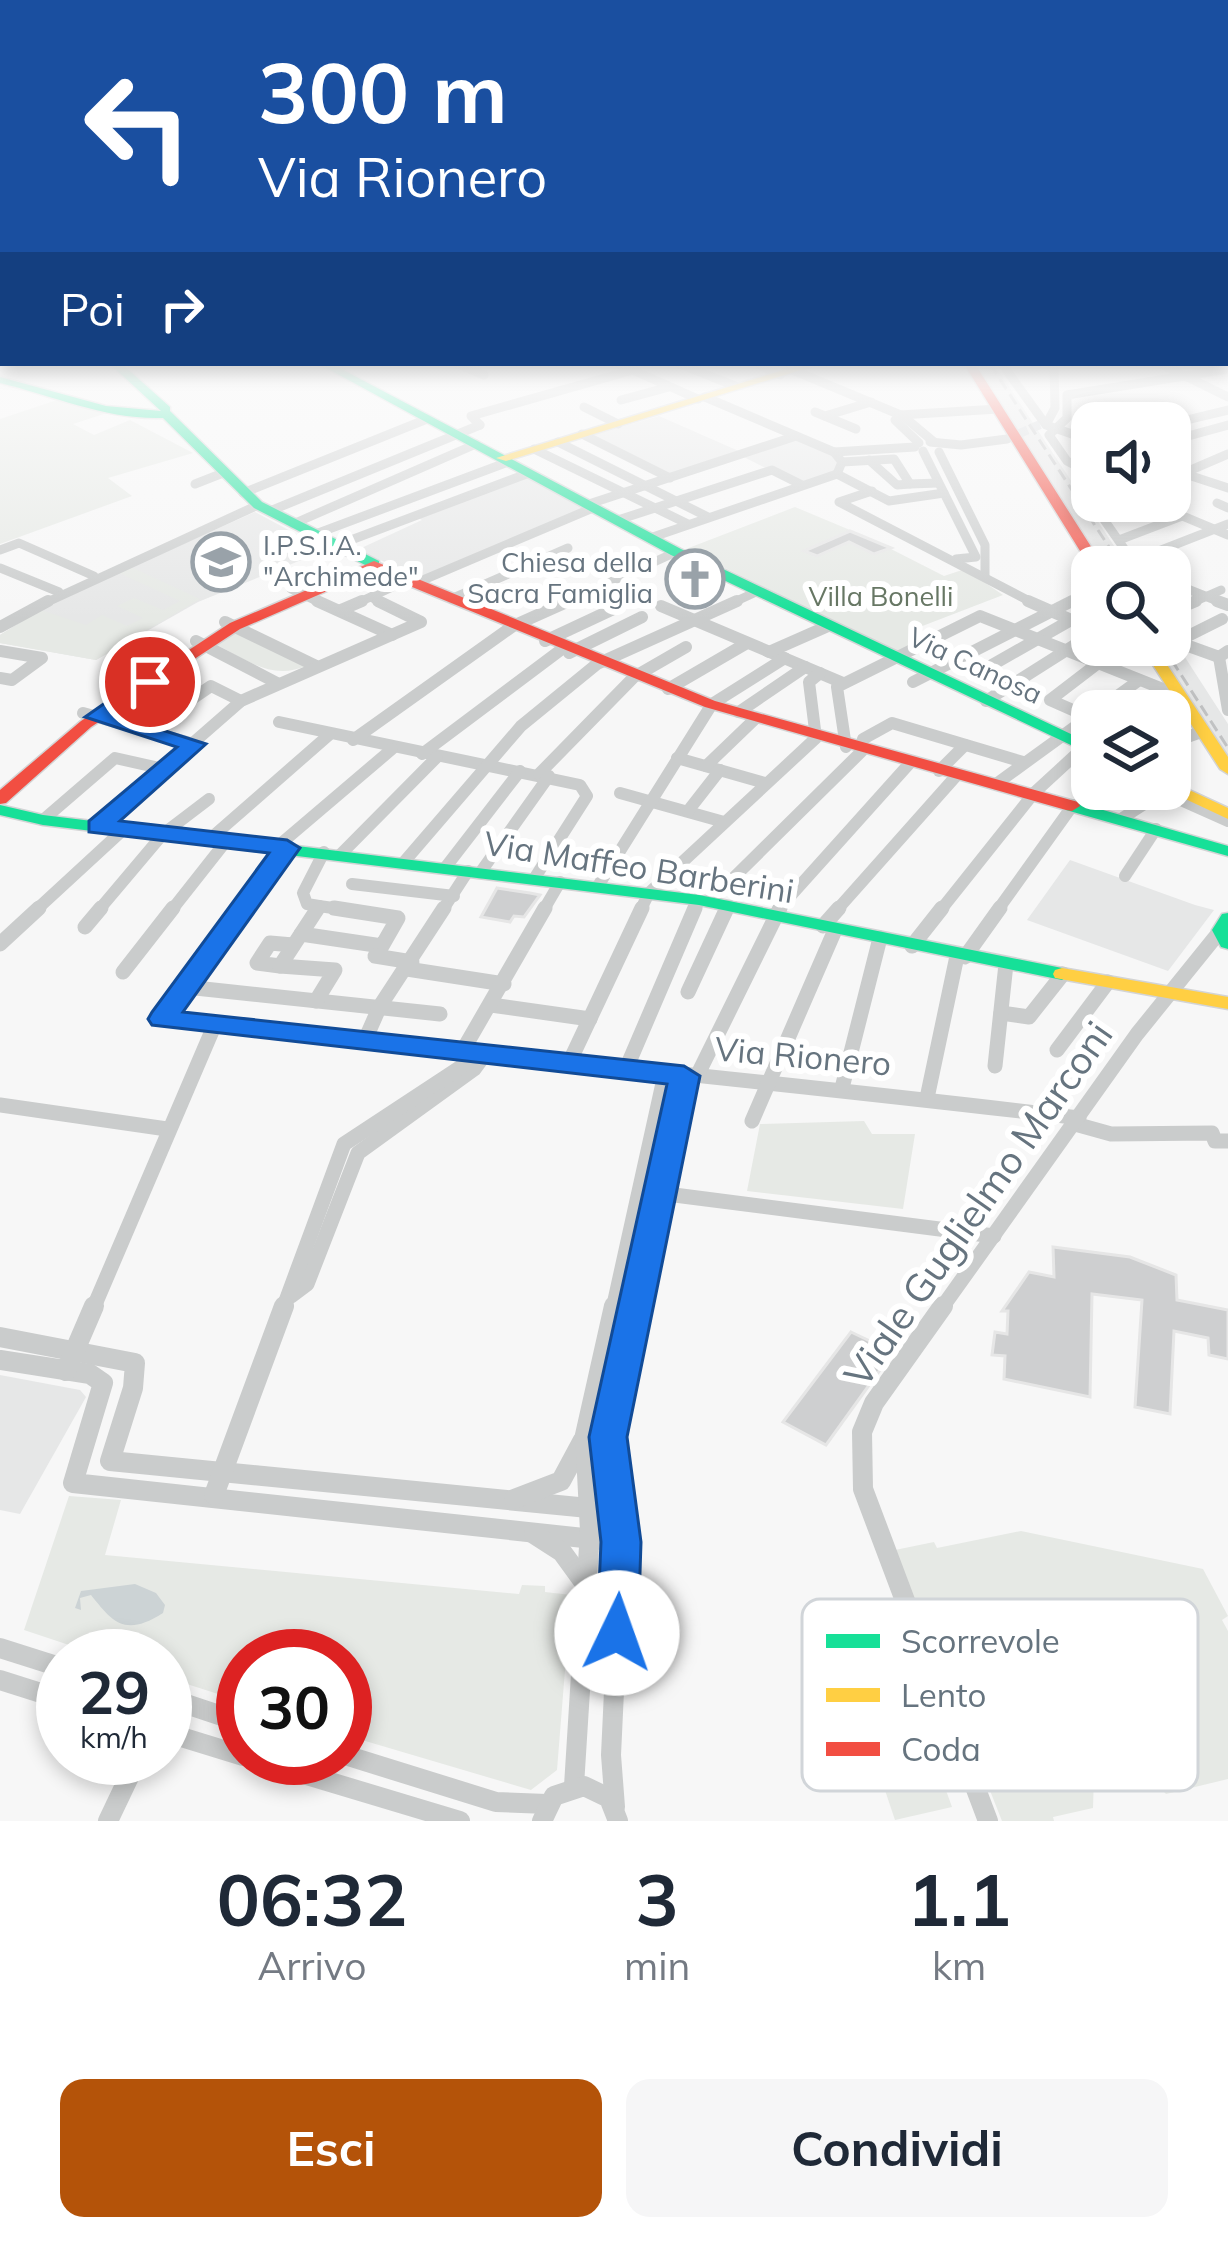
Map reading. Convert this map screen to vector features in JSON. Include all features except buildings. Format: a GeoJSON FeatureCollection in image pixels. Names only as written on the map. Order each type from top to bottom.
{"type":"FeatureCollection","features":[{"type":"Feature","properties":{"kind":"street"},"geometry":{"type":"LineString","coordinates":[[201,449],[257,503],[365,564],[597,664],[856,750],[1071,805]]}},
{"type":"Feature","properties":{"kind":"street"},"geometry":{"type":"LineString","coordinates":[[0,627],[59,592],[366,449]]}},
{"type":"Feature","properties":{"kind":"street"},"geometry":{"type":"LineString","coordinates":[[257,503],[409,449]]}},
{"type":"Feature","properties":{"kind":"street"},"geometry":{"type":"LineString","coordinates":[[293,524],[441,449]]}},
{"type":"Feature","properties":{"kind":"street","name":"Via Canosa"},"geometry":{"type":"LineString","coordinates":[[495,449],[505,460],[676,552],[894,658],[921,679],[986,701],[1071,740]]}},
{"type":"Feature","properties":{"kind":"street"},"geometry":{"type":"LineString","coordinates":[[313,535],[532,449]]}},
{"type":"Feature","properties":{"kind":"street"},"geometry":{"type":"LineString","coordinates":[[536,449],[688,524]]}},
{"type":"Feature","properties":{"kind":"street"},"geometry":{"type":"LineString","coordinates":[[572,449],[708,517]]}},
{"type":"Feature","properties":{"kind":"street"},"geometry":{"type":"LineString","coordinates":[[612,449],[670,478]]}},
{"type":"Feature","properties":{"kind":"street"},"geometry":{"type":"LineString","coordinates":[[341,610],[625,493],[757,449]]}},
{"type":"Feature","properties":{"kind":"street"},"geometry":{"type":"LineString","coordinates":[[827,449],[885,449]]}},
{"type":"Feature","properties":{"kind":"street"},"geometry":{"type":"LineString","coordinates":[[920,449],[976,557],[951,558]]}},
{"type":"Feature","properties":{"kind":"street"},"geometry":{"type":"LineString","coordinates":[[939,449],[944,468],[985,545],[985,575]]}},
{"type":"Feature","properties":{"kind":"street"},"geometry":{"type":"LineString","coordinates":[[944,468],[955,451],[970,449]]}},
{"type":"Feature","properties":{"kind":"street"},"geometry":{"type":"LineString","coordinates":[[1019,449],[1083,546]]}},
{"type":"Feature","properties":{"kind":"street"},"geometry":{"type":"LineString","coordinates":[[590,458],[616,451]]}},
{"type":"Feature","properties":{"kind":"street"},"geometry":{"type":"LineString","coordinates":[[834,452],[840,468],[889,501],[941,488]]}},
{"type":"Feature","properties":{"kind":"street"},"geometry":{"type":"LineString","coordinates":[[1191,470],[1228,454]]}},
{"type":"Feature","properties":{"kind":"street"},"geometry":{"type":"LineString","coordinates":[[650,538],[869,460],[894,459],[910,484]]}},
{"type":"Feature","properties":{"kind":"street"},"geometry":{"type":"LineString","coordinates":[[869,460],[897,484],[941,488]]}},
{"type":"Feature","properties":{"kind":"street"},"geometry":{"type":"LineString","coordinates":[[619,520],[772,470],[802,484]]}},
{"type":"Feature","properties":{"kind":"street"},"geometry":{"type":"LineString","coordinates":[[195,484],[223,472]]}},
{"type":"Feature","properties":{"kind":"street"},"geometry":{"type":"LineString","coordinates":[[334,546],[529,473]]}},
{"type":"Feature","properties":{"kind":"street"},"geometry":{"type":"LineString","coordinates":[[1191,475],[1228,488]]}},
{"type":"Feature","properties":{"kind":"street"},"geometry":{"type":"LineString","coordinates":[[872,491],[838,502],[985,575],[997,587],[1071,620]]}},
{"type":"Feature","properties":{"kind":"street"},"geometry":{"type":"LineString","coordinates":[[1191,519],[1228,535]]}},
{"type":"Feature","properties":{"kind":"street"},"geometry":{"type":"LineString","coordinates":[[1108,522],[1123,546]]}},
{"type":"Feature","properties":{"kind":"street"},"geometry":{"type":"LineString","coordinates":[[1119,540],[1167,522]]}},
{"type":"Feature","properties":{"kind":"street"},"geometry":{"type":"LineString","coordinates":[[1176,546],[1228,524]]}},
{"type":"Feature","properties":{"kind":"street"},"geometry":{"type":"LineString","coordinates":[[0,550],[19,543],[94,575]]}},
{"type":"Feature","properties":{"kind":"street"},"geometry":{"type":"LineString","coordinates":[[451,599],[568,548]]}},
{"type":"Feature","properties":{"kind":"street"},"geometry":{"type":"LineString","coordinates":[[353,740],[513,626],[676,552]]}},
{"type":"Feature","properties":{"kind":"street"},"geometry":{"type":"LineString","coordinates":[[0,785],[90,715],[230,624],[365,564]]}},
{"type":"Feature","properties":{"kind":"street"},"geometry":{"type":"LineString","coordinates":[[0,568],[59,592]]}},
{"type":"Feature","properties":{"kind":"street"},"geometry":{"type":"LineString","coordinates":[[1191,590],[1228,604]]}},
{"type":"Feature","properties":{"kind":"street"},"geometry":{"type":"LineString","coordinates":[[1191,603],[1221,590]]}},
{"type":"Feature","properties":{"kind":"street"},"geometry":{"type":"LineString","coordinates":[[297,591],[392,635]]}},
{"type":"Feature","properties":{"kind":"street"},"geometry":{"type":"LineString","coordinates":[[404,862],[521,726],[597,664],[756,592]]}},
{"type":"Feature","properties":{"kind":"street"},"geometry":{"type":"LineString","coordinates":[[98,826],[241,701],[421,622],[371,597]]}},
{"type":"Feature","properties":{"kind":"street"},"geometry":{"type":"LineString","coordinates":[[921,679],[1071,601]]}},
{"type":"Feature","properties":{"kind":"street"},"geometry":{"type":"LineString","coordinates":[[316,1000],[335,970],[257,963],[270,944],[297,939],[382,946],[398,917],[307,904],[303,893],[333,853],[429,755],[558,648],[622,605]]}},
{"type":"Feature","properties":{"kind":"street"},"geometry":{"type":"LineString","coordinates":[[661,606],[843,683]]}},
{"type":"Feature","properties":{"kind":"street"},"geometry":{"type":"LineString","coordinates":[[856,750],[837,687],[980,616],[1071,653]]}},
{"type":"Feature","properties":{"kind":"street"},"geometry":{"type":"LineString","coordinates":[[558,648],[642,617]]}},
{"type":"Feature","properties":{"kind":"street"},"geometry":{"type":"LineString","coordinates":[[992,665],[1071,620]]}},
{"type":"Feature","properties":{"kind":"street"},"geometry":{"type":"LineString","coordinates":[[1191,634],[1217,621]]}},
{"type":"Feature","properties":{"kind":"street"},"geometry":{"type":"LineString","coordinates":[[230,624],[316,666]]}},
{"type":"Feature","properties":{"kind":"street"},"geometry":{"type":"LineString","coordinates":[[769,652],[828,626]]}},
{"type":"Feature","properties":{"kind":"street"},"geometry":{"type":"LineString","coordinates":[[202,643],[277,683]]}},
{"type":"Feature","properties":{"kind":"street"},"geometry":{"type":"LineString","coordinates":[[668,689],[747,643]]}},
{"type":"Feature","properties":{"kind":"street"},"geometry":{"type":"LineString","coordinates":[[1191,644],[1224,654],[1228,700]]}},
{"type":"Feature","properties":{"kind":"street"},"geometry":{"type":"LineString","coordinates":[[365,1040],[380,1006],[454,896],[544,775],[634,677],[686,647]]}},
{"type":"Feature","properties":{"kind":"street"},"geometry":{"type":"LineString","coordinates":[[986,701],[1071,647]]}},
{"type":"Feature","properties":{"kind":"street"},"geometry":{"type":"LineString","coordinates":[[0,651],[42,658],[12,680],[0,678]]}},
{"type":"Feature","properties":{"kind":"street"},"geometry":{"type":"LineString","coordinates":[[598,886],[712,704],[784,658]]}},
{"type":"Feature","properties":{"kind":"street"},"geometry":{"type":"LineString","coordinates":[[1071,709],[1050,700],[1094,666]]}},
{"type":"Feature","properties":{"kind":"street"},"geometry":{"type":"LineString","coordinates":[[1102,666],[1166,690]]}},
{"type":"Feature","properties":{"kind":"street"},"geometry":{"type":"LineString","coordinates":[[688,811],[747,715],[805,667]]}},
{"type":"Feature","properties":{"kind":"street"},"geometry":{"type":"LineString","coordinates":[[816,738],[809,682],[820,673]]}},
{"type":"Feature","properties":{"kind":"street"},"geometry":{"type":"LineString","coordinates":[[1124,690],[1138,681]]}},
{"type":"Feature","properties":{"kind":"street"},"geometry":{"type":"LineString","coordinates":[[145,730],[211,686],[241,701]]}},
{"type":"Feature","properties":{"kind":"street"},"geometry":{"type":"LineString","coordinates":[[1191,712],[1228,770]]}},
{"type":"Feature","properties":{"kind":"street"},"geometry":{"type":"LineString","coordinates":[[90,715],[194,744]]}},
{"type":"Feature","properties":{"kind":"street"},"geometry":{"type":"LineString","coordinates":[[0,799],[90,715]]}},
{"type":"Feature","properties":{"kind":"street"},"geometry":{"type":"LineString","coordinates":[[279,722],[392,749],[580,784],[587,796],[534,879]]}},
{"type":"Feature","properties":{"kind":"street"},"geometry":{"type":"LineString","coordinates":[[626,1069],[712,903],[863,739],[892,723],[1023,762]]}},
{"type":"Feature","properties":{"kind":"street"},"geometry":{"type":"LineString","coordinates":[[996,784],[1071,725]]}},
{"type":"Feature","properties":{"kind":"street"},"geometry":{"type":"LineString","coordinates":[[1191,735],[1204,731]]}},
{"type":"Feature","properties":{"kind":"street"},"geometry":{"type":"LineString","coordinates":[[123,973],[219,839],[330,734]]}},
{"type":"Feature","properties":{"kind":"street"},"geometry":{"type":"LineString","coordinates":[[569,1064],[649,893],[816,738]]}},
{"type":"Feature","properties":{"kind":"street"},"geometry":{"type":"LineString","coordinates":[[752,1121],[829,928],[965,745]]}},
{"type":"Feature","properties":{"kind":"street"},"geometry":{"type":"LineString","coordinates":[[392,749],[282,847],[186,987],[440,1014]]}},
{"type":"Feature","properties":{"kind":"street"},"geometry":{"type":"LineString","coordinates":[[40,820],[115,758],[164,769]]}},
{"type":"Feature","properties":{"kind":"street"},"geometry":{"type":"LineString","coordinates":[[676,758],[765,783]]}},
{"type":"Feature","properties":{"kind":"street"},"geometry":{"type":"LineString","coordinates":[[912,946],[1034,793],[1071,762]]}},
{"type":"Feature","properties":{"kind":"street"},"geometry":{"type":"LineString","coordinates":[[372,1763],[544,1813],[574,1786],[590,1511],[585,1436],[604,1347],[682,1075],[774,915],[909,764]]}},
{"type":"Feature","properties":{"kind":"street"},"geometry":{"type":"LineString","coordinates":[[445,868],[520,771]]}},
{"type":"Feature","properties":{"kind":"street"},"geometry":{"type":"LineString","coordinates":[[1121,819],[1163,792],[1227,819]]}},
{"type":"Feature","properties":{"kind":"street"},"geometry":{"type":"LineString","coordinates":[[620,793],[724,822]]}},
{"type":"Feature","properties":{"kind":"street"},"geometry":{"type":"LineString","coordinates":[[1191,798],[1227,819]]}},
{"type":"Feature","properties":{"kind":"street"},"geometry":{"type":"LineString","coordinates":[[86,927],[163,833],[209,800]]}},
{"type":"Feature","properties":{"kind":"street"},"geometry":{"type":"LineString","coordinates":[[927,1098],[961,956],[1071,806]]}},
{"type":"Feature","properties":{"kind":"street","name":"Via Maffeo Barberini"},"geometry":{"type":"LineString","coordinates":[[0,810],[40,820]]}},
{"type":"Feature","properties":{"kind":"street"},"geometry":{"type":"LineString","coordinates":[[1090,810],[1228,851]]}},
{"type":"Feature","properties":{"kind":"street","name":"Via Maffeo Barberini"},"geometry":{"type":"LineString","coordinates":[[0,820],[219,839],[649,893],[961,956],[1228,1003]]}},
{"type":"Feature","properties":{"kind":"street"},"geometry":{"type":"LineString","coordinates":[[1125,875],[1156,829]]}},
{"type":"Feature","properties":{"kind":"street"},"geometry":{"type":"LineString","coordinates":[[0,944],[124,830]]}},
{"type":"Feature","properties":{"kind":"street"},"geometry":{"type":"LineString","coordinates":[[214,1495],[291,1296],[307,1285],[358,1153],[474,1069],[474,1052],[490,1005],[560,882]]}},
{"type":"Feature","properties":{"kind":"street"},"geometry":{"type":"LineString","coordinates":[[352,884],[454,896]]}},
{"type":"Feature","properties":{"kind":"street"},"geometry":{"type":"LineString","coordinates":[[688,992],[712,903]]}},
{"type":"Feature","properties":{"kind":"street"},"geometry":{"type":"LineString","coordinates":[[280,966],[319,906]]}},
{"type":"Feature","properties":{"kind":"street","name":"Viale Guglielmo Marconi"},"geometry":{"type":"LineString","coordinates":[[904,1599],[863,1489],[859,1458],[874,1403],[1169,993],[1226,930]]}},
{"type":"Feature","properties":{"kind":"street"},"geometry":{"type":"LineString","coordinates":[[842,1088],[880,938]]}},
{"type":"Feature","properties":{"kind":"street"},"geometry":{"type":"LineString","coordinates":[[375,956],[503,984]]}},
{"type":"Feature","properties":{"kind":"street"},"geometry":{"type":"LineString","coordinates":[[995,1066],[1006,964]]}},
{"type":"Feature","properties":{"kind":"street"},"geometry":{"type":"LineString","coordinates":[[1001,1012],[1029,1017],[1063,974]]}},
{"type":"Feature","properties":{"kind":"street"},"geometry":{"type":"LineString","coordinates":[[1057,1050],[1108,982]]}},
{"type":"Feature","properties":{"kind":"street","name":"Via Rionero"},"geometry":{"type":"LineString","coordinates":[[186,987],[162,1019],[569,1064],[842,1088],[1077,1121],[1111,1134],[1213,1133],[1222,1141]]}},
{"type":"Feature","properties":{"kind":"street"},"geometry":{"type":"LineString","coordinates":[[490,1005],[590,1019]]}},
{"type":"Feature","properties":{"kind":"street"},"geometry":{"type":"LineString","coordinates":[[66,1370],[214,1024]]}},
{"type":"Feature","properties":{"kind":"street"},"geometry":{"type":"LineString","coordinates":[[0,1105],[167,1129]]}},
{"type":"Feature","properties":{"kind":"street"},"geometry":{"type":"LineString","coordinates":[[650,1192],[994,1236]]}},
{"type":"Feature","properties":{"kind":"street"},"geometry":{"type":"LineString","coordinates":[[620,1817],[611,1755],[621,1542],[608,1437],[627,1351],[650,1192]]}},
{"type":"Feature","properties":{"kind":"street"},"geometry":{"type":"LineString","coordinates":[[0,1337],[135,1363],[133,1388],[110,1461],[619,1511]]}},
{"type":"Feature","properties":{"kind":"street"},"geometry":{"type":"LineString","coordinates":[[604,1347],[627,1351]]}},
{"type":"Feature","properties":{"kind":"street"},"geometry":{"type":"LineString","coordinates":[[0,1360],[90,1374],[103,1383],[73,1483],[621,1542]]}},
{"type":"Feature","properties":{"kind":"street"},"geometry":{"type":"LineString","coordinates":[[503,1502],[561,1481],[585,1436]]}},
{"type":"Feature","properties":{"kind":"street"},"geometry":{"type":"LineString","coordinates":[[529,1532],[562,1552],[586,1586]]}},
{"type":"Feature","properties":{"kind":"street"},"geometry":{"type":"LineString","coordinates":[[0,1648],[36,1659]]}},
{"type":"Feature","properties":{"kind":"street"},"geometry":{"type":"LineString","coordinates":[[0,1680],[36,1691]]}},
{"type":"Feature","properties":{"kind":"street"},"geometry":{"type":"LineString","coordinates":[[107,1821],[125,1785]]}},
{"type":"Feature","properties":{"kind":"street"},"geometry":{"type":"LineString","coordinates":[[340,1785],[460,1821]]}},
{"type":"Feature","properties":{"kind":"street"},"geometry":{"type":"LineString","coordinates":[[574,1786],[601,1791],[620,1817]]}},
{"type":"Feature","properties":{"kind":"street","name":"Viale Guglielmo Marconi"},"geometry":{"type":"LineString","coordinates":[[977,1791],[988,1821]]}},
{"type":"Feature","properties":{"kind":"shaded area"},"geometry":{"type":"Polygon","coordinates":[[[617,449],[830,449],[835,451],[840,474],[803,487],[736,453],[670,475],[617,449]]]}},
{"type":"Feature","properties":{"kind":"shaded area"},"geometry":{"type":"Polygon","coordinates":[[[1028,449],[1050,449],[1071,481],[1071,517],[1028,449]]]}},
{"type":"Feature","properties":{"kind":"shaded area"},"geometry":{"type":"Polygon","coordinates":[[[527,475],[590,507],[420,577],[357,550],[422,520],[417,517],[527,475]]]}},
{"type":"Feature","properties":{"kind":"shaded area"},"geometry":{"type":"Polygon","coordinates":[[[255,512],[326,550],[198,602],[96,660],[0,643],[0,635],[57,600],[255,512]]]}},
{"type":"Feature","properties":{"kind":"shaded area"},"geometry":{"type":"Polygon","coordinates":[[[1074,522],[1098,522],[1114,546],[1089,546],[1074,522]]]}},
{"type":"Feature","properties":{"kind":"shaded area"},"geometry":{"type":"Polygon","coordinates":[[[1167,666],[1191,666],[1228,724],[1228,761],[1191,704],[1191,690],[1182,690],[1167,666]]]}},
{"type":"Feature","properties":{"kind":"shaded area"},"geometry":{"type":"Polygon","coordinates":[[[1070,860],[1214,910],[1168,971],[1027,920],[1070,860]]]}},
{"type":"Feature","properties":{"kind":"shaded area"},"geometry":{"type":"Polygon","coordinates":[[[0,1375],[80,1390],[86,1397],[20,1514],[0,1510],[0,1375]]]}},
{"type":"Feature","properties":{"kind":"shaded area"},"geometry":{"type":"Polygon","coordinates":[[[135,1584],[156,1593],[165,1605],[163,1613],[129,1625],[113,1619],[91,1595],[80,1598],[81,1610],[75,1608],[81,1591],[135,1584]]]}},
{"type":"Feature","properties":{"kind":"green space"},"geometry":{"type":"Polygon","coordinates":[[[0,449],[185,449],[193,453],[108,478],[132,496],[0,544],[0,449]]]}},
{"type":"Feature","properties":{"kind":"green space","name":"Villa Bonelli"},"geometry":{"type":"Polygon","coordinates":[[[795,507],[850,530],[805,552],[818,556],[849,542],[873,554],[891,549],[944,576],[965,569],[1003,595],[912,630],[928,638],[899,653],[686,549],[795,507]]]}},
{"type":"Feature","properties":{"kind":"green space"},"geometry":{"type":"Polygon","coordinates":[[[131,567],[200,599],[96,660],[0,643],[0,635],[41,610],[86,625],[102,615],[127,626],[143,618],[117,606],[134,598],[163,610],[180,601],[117,572],[131,567]]]}},
{"type":"Feature","properties":{"kind":"green space"},"geometry":{"type":"Polygon","coordinates":[[[238,631],[308,665],[273,670],[217,645],[238,631]]]}},
{"type":"Feature","properties":{"kind":"green space"},"geometry":{"type":"Polygon","coordinates":[[[864,1121],[872,1134],[915,1134],[903,1209],[747,1191],[760,1124],[864,1121]]]}},
{"type":"Feature","properties":{"kind":"green space"},"geometry":{"type":"Polygon","coordinates":[[[69,1496],[121,1500],[105,1555],[519,1594],[522,1585],[545,1586],[545,1592],[571,1595],[557,1770],[531,1790],[372,1743],[372,1629],[216,1629],[216,1693],[192,1686],[192,1629],[36,1629],[36,1634],[24,1630],[69,1496]]]}},
{"type":"Feature","properties":{"kind":"green space"},"geometry":{"type":"Polygon","coordinates":[[[1021,1531],[1203,1569],[1228,1616],[1222,1620],[1228,1631],[1228,1779],[1198,1786],[1198,1599],[914,1599],[895,1550],[934,1542],[937,1548],[1021,1531]]]}},
{"type":"Feature","properties":{"kind":"green space"},"geometry":{"type":"Polygon","coordinates":[[[885,1791],[946,1791],[952,1807],[895,1820],[885,1791]]]}},
{"type":"Feature","properties":{"kind":"green space"},"geometry":{"type":"Polygon","coordinates":[[[990,1791],[1094,1791],[1093,1808],[1053,1817],[1054,1821],[1002,1821],[990,1791]]]}},
{"type":"Feature","properties":{"kind":"railway"},"geometry":{"type":"LineString","coordinates":[[1045,449],[1108,546]]}},
{"type":"Feature","properties":{"kind":"railway"},"geometry":{"type":"LineString","coordinates":[[1175,666],[1228,748]]}},
{"type":"Feature","properties":{"kind":"traffic: fast"},"geometry":{"type":"LineString","coordinates":[[201,449],[258,505],[374,564]]}},
{"type":"Feature","properties":{"kind":"traffic: fast"},"geometry":{"type":"LineString","coordinates":[[483,449],[676,552],[1071,740]]}},
{"type":"Feature","properties":{"kind":"traffic: fast"},"geometry":{"type":"LineString","coordinates":[[0,810],[43,820],[699,900],[1062,974]]}},
{"type":"Feature","properties":{"kind":"traffic: fast"},"geometry":{"type":"LineString","coordinates":[[1086,810],[1228,851]]}},
{"type":"Feature","properties":{"kind":"traffic: fast"},"geometry":{"type":"LineString","coordinates":[[1228,918],[1221,930],[1228,943]]}},
{"type":"Feature","properties":{"kind":"traffic: slow"},"geometry":{"type":"LineString","coordinates":[[502,458],[532,449]]}},
{"type":"Feature","properties":{"kind":"traffic: slow"},"geometry":{"type":"LineString","coordinates":[[1161,666],[1228,769]]}},
{"type":"Feature","properties":{"kind":"traffic: slow"},"geometry":{"type":"LineString","coordinates":[[1191,796],[1228,814]]}},
{"type":"Feature","properties":{"kind":"traffic: slow"},"geometry":{"type":"LineString","coordinates":[[1062,974],[1228,1003]]}},
{"type":"Feature","properties":{"kind":"traffic: jam"},"geometry":{"type":"LineString","coordinates":[[1023,449],[1084,546]]}},
{"type":"Feature","properties":{"kind":"traffic: jam"},"geometry":{"type":"LineString","coordinates":[[0,799],[86,724],[235,626],[374,565]]}},
{"type":"Feature","properties":{"kind":"traffic: jam"},"geometry":{"type":"LineString","coordinates":[[373,566],[710,704],[1071,806]]}},
{"type":"Feature","properties":{"kind":"place","name":"I.P.S.I.A. \"Archimede\""},"geometry":{"type":"Point","coordinates":[221,562]}},
{"type":"Feature","properties":{"kind":"place","name":"Chiesa della Sacra Famiglia"},"geometry":{"type":"Point","coordinates":[695,579]}},
{"type":"Feature","properties":{"kind":"route"},"geometry":{"type":"LineString","coordinates":[[150,682],[96,717],[194,744],[98,826],[287,848],[162,1019],[684,1076],[608,1437],[621,1542],[617,1633]]}}]}
